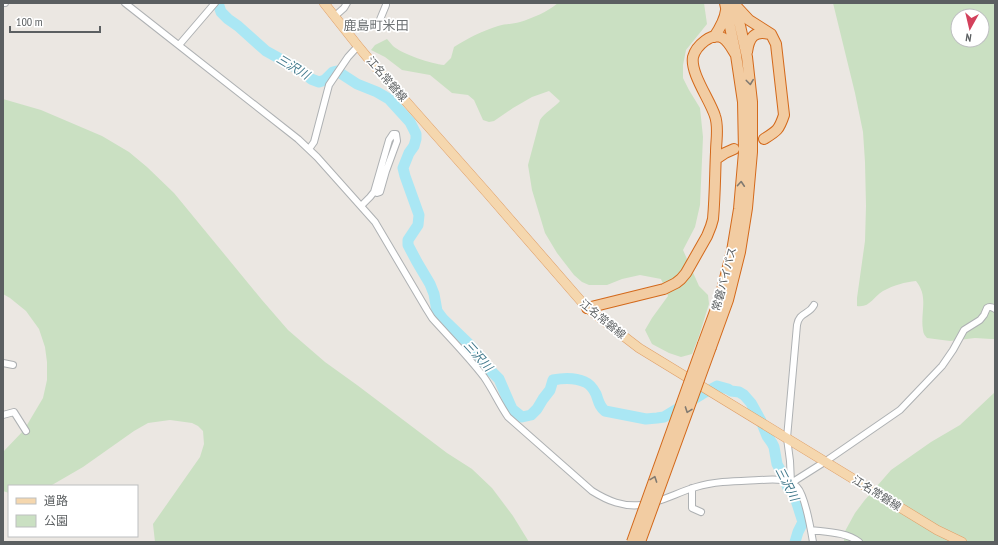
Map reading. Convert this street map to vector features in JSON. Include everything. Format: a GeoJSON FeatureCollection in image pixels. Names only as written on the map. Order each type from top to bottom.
{"type":"FeatureCollection","features":[{"type":"Feature","properties":{"kind":"highway"},"geometry":{"type":"LineString","coordinates":[[714,37],[723,22],[730,4],[749,20],[771,34],[776,44],[784,115],[776,132],[764,139]]}},
{"type":"Feature","properties":{"kind":"highway","name":"常磐バイパス"},"geometry":{"type":"LineString","coordinates":[[640,542],[707,346],[732,251],[739,209],[744,145],[743,102],[730,4]]}},
{"type":"Feature","properties":{"kind":"highway","name":"常磐バイパス"},"geometry":{"type":"LineString","coordinates":[[632,542],[707,346],[728,300],[740,252],[747,208],[752,152],[752,102],[747,57],[730,4]]}},
{"type":"Feature","properties":{"kind":"highway"},"geometry":{"type":"LineString","coordinates":[[747,57],[748,42],[754,36],[759,32],[771,34]]}},
{"type":"Feature","properties":{"kind":"highway"},"geometry":{"type":"LineString","coordinates":[[587,308],[664,289],[681,279],[686,273],[704,242],[711,226],[717,133],[716,117],[696,74],[693,64],[693,57],[697,48],[705,41],[714,37],[721,37],[727,42],[736,55]]}},
{"type":"Feature","properties":{"kind":"highway"},"geometry":{"type":"LineString","coordinates":[[716,158],[734,149]]}},
{"type":"Feature","properties":{"kind":"main road","name":"江名常磐線"},"geometry":{"type":"LineString","coordinates":[[324,3],[358,46],[587,308],[639,348],[937,530],[962,542]]}},
{"type":"Feature","properties":{"kind":"street"},"geometry":{"type":"LineString","coordinates":[[125,3],[298,139],[309,150],[375,222],[432,318],[482,375],[508,417],[592,491],[613,502],[641,505],[708,484],[776,480],[789,482],[800,492],[803,499],[814,542]]}},
{"type":"Feature","properties":{"kind":"street"},"geometry":{"type":"LineString","coordinates":[[179,44],[215,3]]}},
{"type":"Feature","properties":{"kind":"street"},"geometry":{"type":"LineString","coordinates":[[335,16],[347,3]]}},
{"type":"Feature","properties":{"kind":"street"},"geometry":{"type":"LineString","coordinates":[[379,22],[386,3]]}},
{"type":"Feature","properties":{"kind":"street"},"geometry":{"type":"LineString","coordinates":[[309,150],[314,142],[329,85],[348,57],[358,46]]}},
{"type":"Feature","properties":{"kind":"street"},"geometry":{"type":"LineString","coordinates":[[360,206],[374,192],[389,140],[393,134],[396,134],[397,140],[380,192],[374,192]]}},
{"type":"Feature","properties":{"kind":"street"},"geometry":{"type":"LineString","coordinates":[[792,484],[787,438],[798,320],[801,315],[812,310],[814,305]]}},
{"type":"Feature","properties":{"kind":"street"},"geometry":{"type":"LineString","coordinates":[[792,484],[900,410],[942,366],[964,330],[980,320],[987,308],[993,307],[995,309]]}},
{"type":"Feature","properties":{"kind":"street"},"geometry":{"type":"LineString","coordinates":[[3,363],[13,365]]}},
{"type":"Feature","properties":{"kind":"street"},"geometry":{"type":"LineString","coordinates":[[3,415],[14,412],[26,432]]}},
{"type":"Feature","properties":{"kind":"street"},"geometry":{"type":"LineString","coordinates":[[692,488],[692,508],[701,512]]}},
{"type":"Feature","properties":{"kind":"street"},"geometry":{"type":"LineString","coordinates":[[811,530],[842,534],[859,542]]}},
{"type":"Feature","properties":{"kind":"green space"},"geometry":{"type":"Polygon","coordinates":[[[558,3],[704,3],[707,24],[686,50],[683,65],[683,78],[700,108],[703,137],[700,205],[695,227],[683,250],[699,286],[708,295],[709,304],[692,354],[681,357],[669,353],[652,344],[645,330],[668,296],[661,279],[640,275],[622,279],[607,285],[589,285],[582,282],[574,275],[557,253],[545,233],[532,190],[528,165],[540,120],[560,101],[549,91],[532,97],[494,121],[489,122],[483,120],[474,100],[468,95],[452,93],[430,75],[402,70],[385,57],[371,50],[375,45],[387,39],[393,46],[403,52],[425,61],[444,65],[451,58],[454,47],[470,38],[498,26],[530,19],[545,12],[558,3]]]}},
{"type":"Feature","properties":{"kind":"green space"},"geometry":{"type":"Polygon","coordinates":[[[833,3],[995,3],[995,339],[975,338],[950,341],[927,338],[923,331],[922,323],[922,293],[916,281],[891,287],[880,293],[868,304],[857,306],[865,241],[866,206],[863,132],[833,3]]]}},
{"type":"Feature","properties":{"kind":"green space"},"geometry":{"type":"Polygon","coordinates":[[[3,99],[41,110],[102,136],[129,152],[147,167],[174,193],[288,330],[325,362],[447,453],[472,469],[492,488],[513,516],[529,542],[155,542],[153,524],[200,457],[204,444],[203,431],[198,426],[192,423],[170,420],[148,423],[134,431],[83,467],[52,485],[8,485],[8,493],[3,491],[3,452],[24,430],[43,398],[47,380],[47,362],[45,347],[39,329],[26,311],[3,294],[3,99]]]}},
{"type":"Feature","properties":{"kind":"green space"},"geometry":{"type":"Polygon","coordinates":[[[995,392],[995,542],[844,542],[844,533],[855,513],[891,470],[931,442],[960,425],[995,392]]]}},
{"type":"Feature","properties":{"kind":"waterway","name":"三沢川"},"geometry":{"type":"LineString","coordinates":[[218,3],[221,12],[266,51],[302,71],[311,79],[319,82],[325,80],[333,72],[337,71],[357,84],[377,92],[389,99],[410,122],[416,134],[416,139],[403,168],[419,215],[418,225],[408,240],[408,245],[430,284],[434,294],[437,311],[443,319],[470,345],[499,379],[512,409],[522,417],[531,415],[550,390],[553,380],[561,379],[578,380],[589,384],[596,394],[600,406],[605,411],[646,419],[664,417],[717,386],[739,392],[751,403],[761,421],[767,436],[774,447],[777,464],[788,488],[794,494],[803,522],[795,542]]}},
{"type":"Feature","properties":{"kind":"district","name":"鹿島町米田"},"geometry":{"type":"Point","coordinates":[376,25]}}]}
